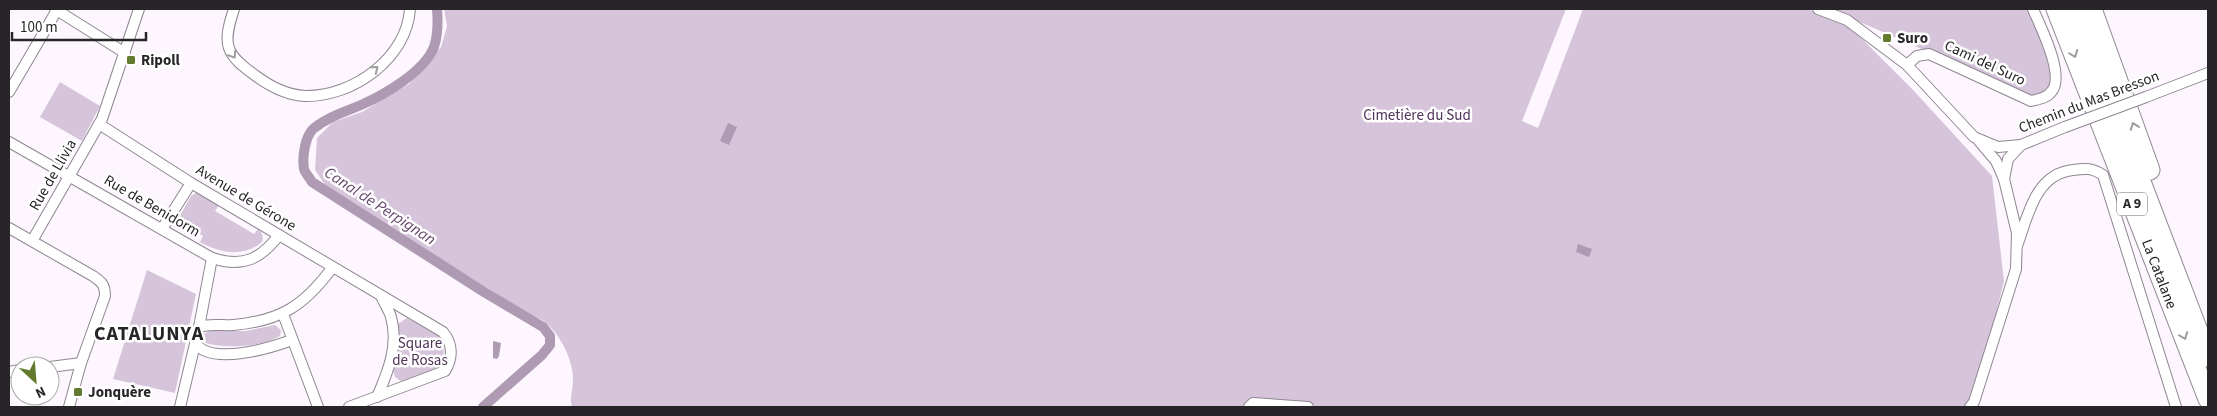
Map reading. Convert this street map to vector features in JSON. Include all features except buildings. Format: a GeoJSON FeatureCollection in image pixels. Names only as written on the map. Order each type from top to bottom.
{"type":"FeatureCollection","features":[{"type":"Feature","properties":{"kind":"highway","name":"La Catalane"},"geometry":{"type":"LineString","coordinates":[[2056,9],[2208,399]]}},
{"type":"Feature","properties":{"kind":"highway","name":"La Catalane"},"geometry":{"type":"LineString","coordinates":[[2075,9],[2208,357]]}},
{"type":"Feature","properties":{"kind":"highway"},"geometry":{"type":"LineString","coordinates":[[2092,9],[2160,198],[2175,246],[2176,273]]}},
{"type":"Feature","properties":{"kind":"street"},"geometry":{"type":"LineString","coordinates":[[9,92],[56,9],[125,53]]}},
{"type":"Feature","properties":{"kind":"street","name":"Rue de Llivia"},"geometry":{"type":"LineString","coordinates":[[32,241],[99,124],[140,9]]}},
{"type":"Feature","properties":{"kind":"street"},"geometry":{"type":"LineString","coordinates":[[234,9],[227,30],[227,40],[229,49],[235,59],[269,86],[282,92],[305,96],[324,94],[350,85],[372,73],[392,55],[404,37],[410,9]]}},
{"type":"Feature","properties":{"kind":"street","name":"Chemin du Mas Bresson"},"geometry":{"type":"LineString","coordinates":[[1818,9],[1847,20],[1907,65],[1974,136],[1998,147],[2021,145],[2208,73]]}},
{"type":"Feature","properties":{"kind":"street","name":"Cami del Suro"},"geometry":{"type":"LineString","coordinates":[[1907,65],[1917,56],[1929,54],[2031,101],[2043,98],[2052,91],[2056,82],[2054,62],[2033,9]]}},
{"type":"Feature","properties":{"kind":"street","name":"Avenue de Gérone"},"geometry":{"type":"LineString","coordinates":[[99,124],[191,183],[443,332],[451,345],[450,363],[445,371],[349,407]]}},
{"type":"Feature","properties":{"kind":"street"},"geometry":{"type":"LineString","coordinates":[[1970,407],[1974,402],[2016,269],[2017,246],[2017,233],[2004,179],[1996,161],[1974,136]]}},
{"type":"Feature","properties":{"kind":"street","name":"Rue de Benidorm"},"geometry":{"type":"LineString","coordinates":[[9,142],[212,258],[237,262],[253,258],[267,250],[278,235]]}},
{"type":"Feature","properties":{"kind":"street"},"geometry":{"type":"LineString","coordinates":[[2004,179],[2008,159],[2021,145]]}},
{"type":"Feature","properties":{"kind":"street"},"geometry":{"type":"LineString","coordinates":[[2017,246],[2038,190],[2047,179],[2067,170],[2091,168],[2103,175],[2176,407]]}},
{"type":"Feature","properties":{"kind":"street"},"geometry":{"type":"LineString","coordinates":[[162,229],[191,183]]}},
{"type":"Feature","properties":{"kind":"street"},"geometry":{"type":"LineString","coordinates":[[9,228],[93,276],[102,282],[105,289],[105,296],[81,363],[69,407]]}},
{"type":"Feature","properties":{"kind":"street"},"geometry":{"type":"LineString","coordinates":[[180,407],[199,327],[212,258]]}},
{"type":"Feature","properties":{"kind":"street"},"geometry":{"type":"LineString","coordinates":[[199,327],[210,324],[231,325],[262,321],[283,314],[308,296],[332,268]]}},
{"type":"Feature","properties":{"kind":"street"},"geometry":{"type":"LineString","coordinates":[[377,397],[390,364],[394,339],[391,316],[380,295]]}},
{"type":"Feature","properties":{"kind":"street"},"geometry":{"type":"LineString","coordinates":[[283,314],[318,407]]}},
{"type":"Feature","properties":{"kind":"street"},"geometry":{"type":"LineString","coordinates":[[195,343],[199,350],[207,353],[231,354],[253,352],[292,340]]}},
{"type":"Feature","properties":{"kind":"street"},"geometry":{"type":"LineString","coordinates":[[60,366],[81,363]]}},
{"type":"Feature","properties":{"kind":"street"},"geometry":{"type":"LineString","coordinates":[[1249,407],[1253,403],[1308,407]]}},
{"type":"Feature","properties":{"kind":"green space","name":"Cimetière du Sud"},"geometry":{"type":"Polygon","coordinates":[[[444,9],[1566,9],[1522,121],[1538,128],[1583,9],[1807,9],[1846,23],[1914,91],[1992,176],[2004,281],[1973,407],[572,407],[573,372],[571,364],[560,339],[548,325],[328,189],[315,170],[317,138],[333,122],[362,112],[409,84],[441,47],[447,26],[444,9]]]}},
{"type":"Feature","properties":{"kind":"green space"},"geometry":{"type":"Polygon","coordinates":[[[1830,9],[2028,9],[2041,37],[2049,61],[2052,81],[2046,92],[2032,97],[1830,9]]]}},
{"type":"Feature","properties":{"kind":"green space"},"geometry":{"type":"Polygon","coordinates":[[[60,82],[100,106],[82,141],[40,117],[60,82]]]}},
{"type":"Feature","properties":{"kind":"green space"},"geometry":{"type":"Polygon","coordinates":[[[196,193],[219,205],[215,211],[254,234],[258,229],[263,238],[262,242],[255,247],[239,252],[223,251],[200,242],[203,236],[184,224],[178,230],[177,221],[191,196],[196,193]]]}},
{"type":"Feature","properties":{"kind":"green space"},"geometry":{"type":"Polygon","coordinates":[[[147,270],[196,294],[175,393],[113,379],[147,270]]]}},
{"type":"Feature","properties":{"kind":"green space","name":"Square de Rosas"},"geometry":{"type":"Polygon","coordinates":[[[407,318],[438,335],[443,344],[444,356],[439,367],[402,382],[395,377],[393,370],[399,343],[398,324],[407,318]]]}},
{"type":"Feature","properties":{"kind":"green space"},"geometry":{"type":"Polygon","coordinates":[[[275,325],[281,330],[280,336],[254,345],[214,345],[206,343],[203,338],[204,334],[209,331],[246,331],[275,325]]]}},
{"type":"Feature","properties":{"kind":"shaded area"},"geometry":{"type":"Polygon","coordinates":[[[728,123],[737,127],[729,145],[720,141],[728,123]]]}},
{"type":"Feature","properties":{"kind":"shaded area"},"geometry":{"type":"Polygon","coordinates":[[[1578,244],[1592,249],[1589,257],[1576,252],[1578,244]]]}},
{"type":"Feature","properties":{"kind":"shaded area"},"geometry":{"type":"Polygon","coordinates":[[[493,341],[501,343],[497,359],[493,358],[493,341]]]}},
{"type":"Feature","properties":{"kind":"waterway","name":"Canal de Perpignan"},"geometry":{"type":"LineString","coordinates":[[437,9],[434,47],[422,65],[413,74],[381,95],[330,118],[313,129],[308,137],[305,148],[304,169],[312,182],[484,292],[543,327],[550,336],[550,345],[542,355],[483,407]]}},
{"type":"Feature","properties":{"kind":"place","name":"Suro"},"geometry":{"type":"Point","coordinates":[1887,38]}},
{"type":"Feature","properties":{"kind":"place","name":"Ripoll"},"geometry":{"type":"Point","coordinates":[131,60]}},
{"type":"Feature","properties":{"kind":"place","name":"Jonquère"},"geometry":{"type":"Point","coordinates":[78,392]}},
{"type":"Feature","properties":{"kind":"district","name":"CATALUNYA"},"geometry":{"type":"Point","coordinates":[149,334]}}]}
